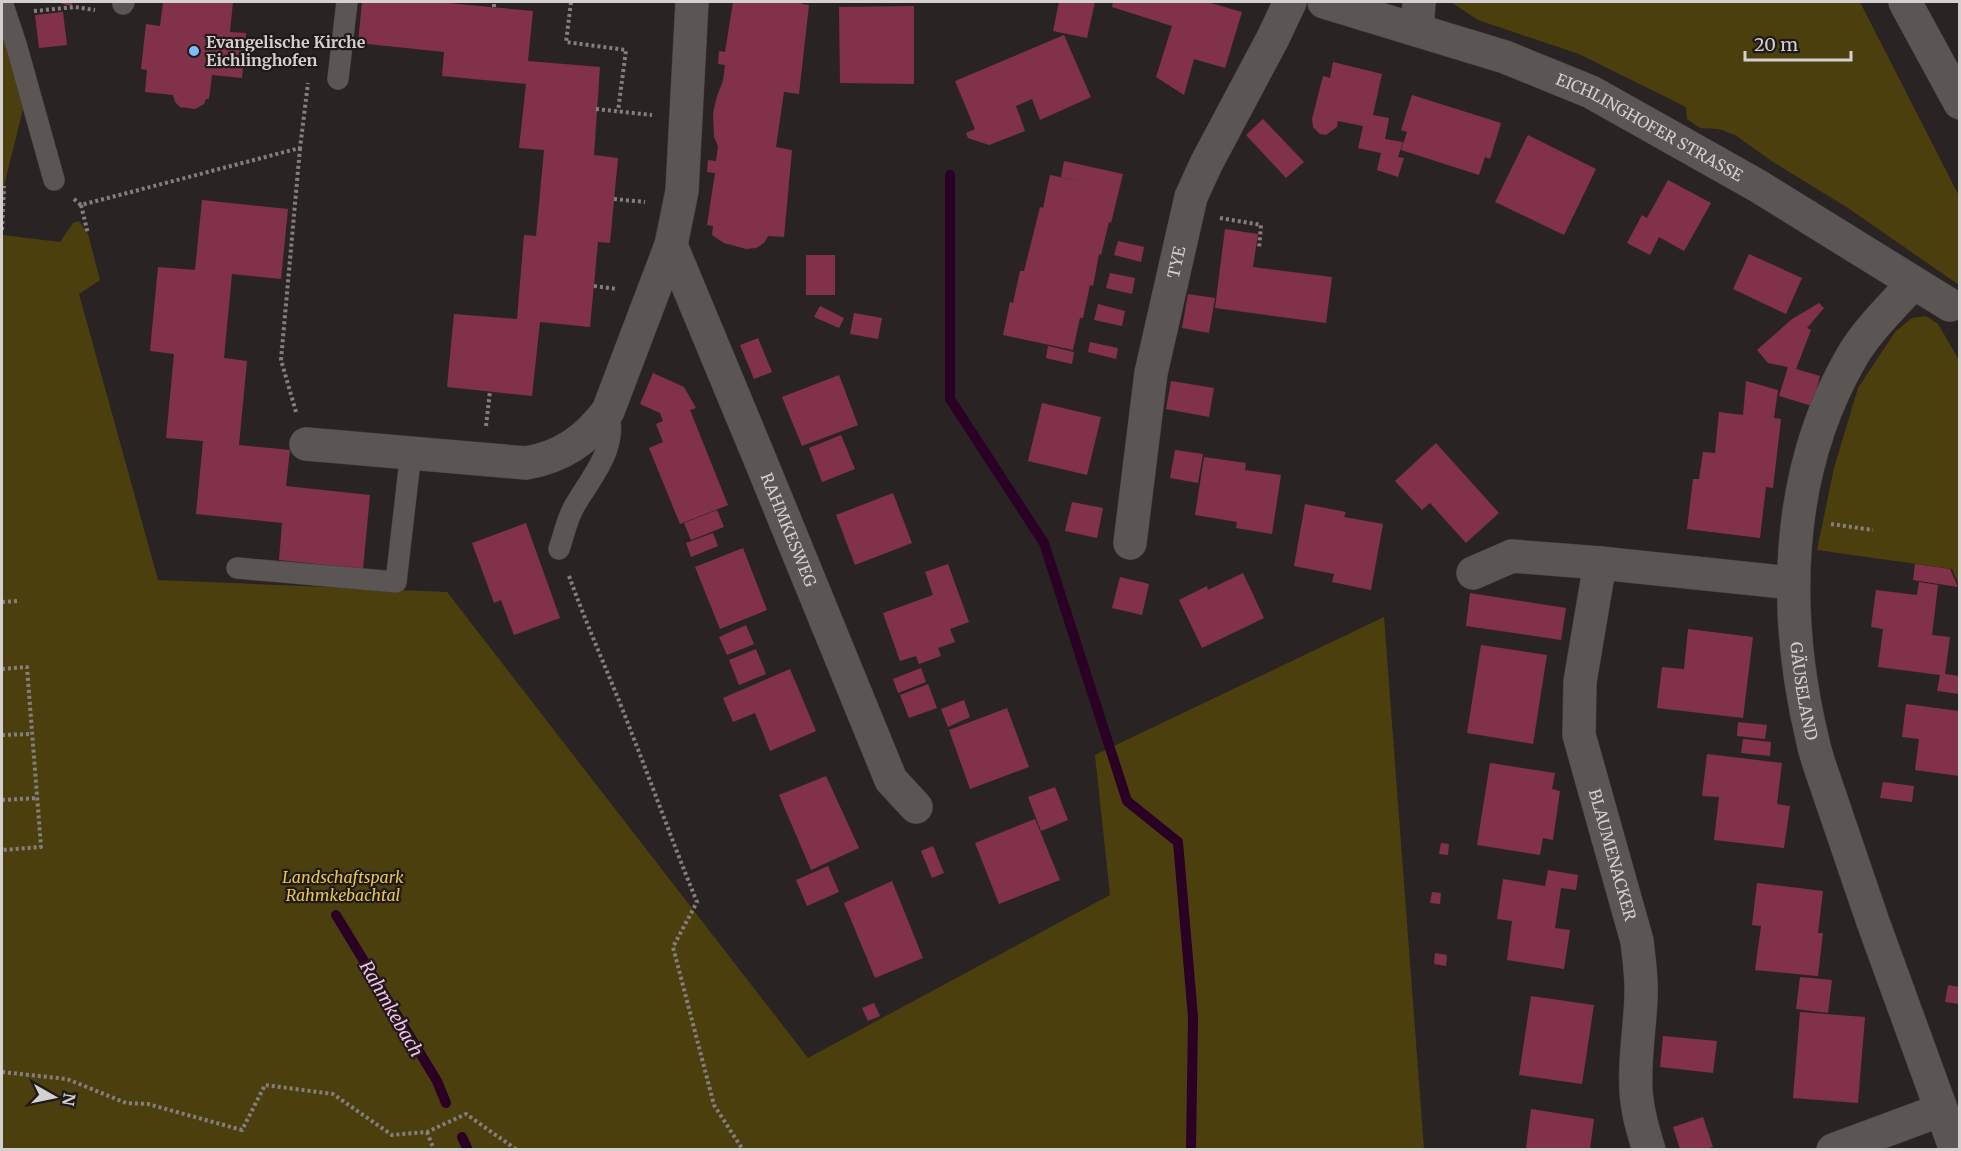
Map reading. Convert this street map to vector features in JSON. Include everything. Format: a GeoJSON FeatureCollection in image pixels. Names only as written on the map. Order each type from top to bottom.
{"type":"FeatureCollection","features":[{"type":"Feature","properties":{"kind":"street"},"geometry":{"type":"LineString","coordinates":[[306,444],[526,463],[552,456],[594,430],[608,411],[671,245],[682,191],[692,2]]}},
{"type":"Feature","properties":{"kind":"street","name":"TYE"},"geometry":{"type":"LineString","coordinates":[[1130,543],[1151,373],[1191,197],[1290,2]]}},
{"type":"Feature","properties":{"kind":"street","name":"EICHLINGHOFER STRASSE"},"geometry":{"type":"LineString","coordinates":[[1324,2],[1418,16],[1505,57],[1591,92],[1758,186],[1950,305]]}},
{"type":"Feature","properties":{"kind":"street"},"geometry":{"type":"LineString","coordinates":[[1905,2],[1959,103]]}},
{"type":"Feature","properties":{"kind":"street","name":"RAHMKESWEG"},"geometry":{"type":"LineString","coordinates":[[671,245],[891,780],[916,807]]}},
{"type":"Feature","properties":{"kind":"street","name":"GÄUSELAND"},"geometry":{"type":"LineString","coordinates":[[1913,283],[1876,325],[1852,357],[1835,389],[1817,436],[1797,519],[1792,583],[1795,644],[1813,744],[1855,871],[1956,1149]]}},
{"type":"Feature","properties":{"kind":"street"},"geometry":{"type":"LineString","coordinates":[[1473,573],[1512,556],[1792,583]]}},
{"type":"Feature","properties":{"kind":"street","name":"BLAUMENACKER"},"geometry":{"type":"LineString","coordinates":[[1600,563],[1580,682],[1579,735],[1637,941],[1641,980],[1636,1092],[1642,1130],[1649,1149]]}},
{"type":"Feature","properties":{"kind":"street"},"geometry":{"type":"LineString","coordinates":[[1833,1149],[1941,1110]]}},
{"type":"Feature","properties":{"kind":"lane"},"geometry":{"type":"LineString","coordinates":[[338,80],[347,2]]}},
{"type":"Feature","properties":{"kind":"lane"},"geometry":{"type":"LineString","coordinates":[[4,7],[54,180]]}},
{"type":"Feature","properties":{"kind":"lane"},"geometry":{"type":"LineString","coordinates":[[559,549],[574,506],[591,484],[604,458],[612,423],[608,411]]}},
{"type":"Feature","properties":{"kind":"lane"},"geometry":{"type":"LineString","coordinates":[[237,568],[396,582],[411,452]]}},
{"type":"Feature","properties":{"kind":"path"},"geometry":{"type":"LineString","coordinates":[[494,2],[494,7]]}},
{"type":"Feature","properties":{"kind":"path"},"geometry":{"type":"LineString","coordinates":[[571,2],[566,42],[626,50],[618,111]]}},
{"type":"Feature","properties":{"kind":"path"},"geometry":{"type":"LineString","coordinates":[[4,7],[75,7],[92,10]]}},
{"type":"Feature","properties":{"kind":"path"},"geometry":{"type":"LineString","coordinates":[[306,444],[280,360],[308,81]]}},
{"type":"Feature","properties":{"kind":"path"},"geometry":{"type":"LineString","coordinates":[[596,109],[687,119]]}},
{"type":"Feature","properties":{"kind":"path"},"geometry":{"type":"LineString","coordinates":[[81,205],[300,148]]}},
{"type":"Feature","properties":{"kind":"path"},"geometry":{"type":"LineString","coordinates":[[54,180],[81,205],[88,234]]}},
{"type":"Feature","properties":{"kind":"path"},"geometry":{"type":"LineString","coordinates":[[2,230],[4,186]]}},
{"type":"Feature","properties":{"kind":"path"},"geometry":{"type":"LineString","coordinates":[[1187,212],[1262,225],[1259,249]]}},
{"type":"Feature","properties":{"kind":"path"},"geometry":{"type":"LineString","coordinates":[[559,549],[590,634],[632,732],[672,842],[697,902],[673,947],[714,1105],[743,1149]]}},
{"type":"Feature","properties":{"kind":"path"},"geometry":{"type":"LineString","coordinates":[[2,603],[17,602]]}},
{"type":"Feature","properties":{"kind":"path"},"geometry":{"type":"LineString","coordinates":[[2,669],[27,667],[41,847],[2,850]]}},
{"type":"Feature","properties":{"kind":"path"},"geometry":{"type":"LineString","coordinates":[[2,735],[32,734]]}},
{"type":"Feature","properties":{"kind":"path"},"geometry":{"type":"LineString","coordinates":[[2,800],[38,798]]}},
{"type":"Feature","properties":{"kind":"path"},"geometry":{"type":"LineString","coordinates":[[2,1072],[67,1079],[126,1103],[148,1104],[242,1130],[265,1085],[333,1094],[392,1135],[427,1132],[466,1114],[517,1149]]}},
{"type":"Feature","properties":{"kind":"path"},"geometry":{"type":"LineString","coordinates":[[427,1132],[435,1149]]}},
{"type":"Feature","properties":{"kind":"green space"},"geometry":{"type":"Polygon","coordinates":[[[1451,2],[1860,2],[1959,196],[1959,285],[1848,208],[1773,162],[1735,135],[1719,129],[1700,128],[1687,119],[1686,107],[1579,54],[1478,20],[1451,2]]]}},
{"type":"Feature","properties":{"kind":"green space"},"geometry":{"type":"Polygon","coordinates":[[[2,33],[23,109],[4,186],[2,235],[2,33]]]}},
{"type":"Feature","properties":{"kind":"green space","name":"Landschaftspark Rahmkebachtal"},"geometry":{"type":"Polygon","coordinates":[[[79,221],[88,234],[100,280],[79,294],[158,580],[447,592],[808,1058],[1110,895],[1095,755],[1384,617],[1424,1149],[2,1149],[2,235],[60,242],[73,223],[79,221]]]}},
{"type":"Feature","properties":{"kind":"green space"},"geometry":{"type":"Polygon","coordinates":[[[1926,316],[1938,324],[1959,360],[1959,585],[1952,569],[1817,550],[1834,468],[1858,388],[1895,332],[1912,318],[1926,316]]]}},
{"type":"Feature","properties":{"kind":"building"},"geometry":{"type":"Polygon","coordinates":[[[62,2],[72,2],[72,6],[62,4],[62,2]]]}},
{"type":"Feature","properties":{"kind":"building","name":"Evangelische Kirche Eichlinghofen"},"geometry":{"type":"Polygon","coordinates":[[[163,2],[233,2],[230,32],[246,33],[242,78],[212,75],[209,99],[195,109],[180,107],[173,95],[145,92],[147,70],[141,69],[146,24],[160,26],[163,2]]]}},
{"type":"Feature","properties":{"kind":"building"},"geometry":{"type":"Polygon","coordinates":[[[362,2],[448,2],[533,11],[528,61],[600,67],[594,155],[618,158],[610,243],[598,242],[590,327],[540,322],[532,396],[447,387],[454,314],[517,319],[524,235],[536,236],[544,150],[519,148],[526,84],[442,76],[444,52],[358,43],[362,2]]]}},
{"type":"Feature","properties":{"kind":"building"},"geometry":{"type":"Polygon","coordinates":[[[733,2],[802,2],[802,4],[809,5],[799,94],[784,92],[776,147],[792,150],[784,237],[768,236],[764,243],[756,248],[746,249],[724,243],[712,235],[713,226],[707,225],[715,173],[707,172],[708,160],[716,161],[718,146],[714,137],[713,113],[723,81],[725,65],[718,64],[719,51],[725,52],[733,2]]]}},
{"type":"Feature","properties":{"kind":"building"},"geometry":{"type":"Polygon","coordinates":[[[1059,2],[1095,2],[1087,38],[1053,31],[1059,2]]]}},
{"type":"Feature","properties":{"kind":"building"},"geometry":{"type":"Polygon","coordinates":[[[1113,2],[1207,2],[1242,12],[1225,68],[1194,59],[1184,95],[1156,77],[1172,26],[1112,7],[1113,2]]]}},
{"type":"Feature","properties":{"kind":"building"},"geometry":{"type":"Polygon","coordinates":[[[914,6],[914,84],[840,83],[839,7],[914,6]]]}},
{"type":"Feature","properties":{"kind":"building"},"geometry":{"type":"Polygon","coordinates":[[[63,12],[67,45],[39,48],[35,15],[63,12]]]}},
{"type":"Feature","properties":{"kind":"building"},"geometry":{"type":"Polygon","coordinates":[[[1064,35],[1091,97],[1040,120],[1032,99],[1016,106],[1025,131],[989,145],[968,138],[966,133],[975,129],[955,81],[1064,35]]]}},
{"type":"Feature","properties":{"kind":"building"},"geometry":{"type":"Polygon","coordinates":[[[1333,62],[1382,74],[1373,115],[1389,118],[1385,139],[1403,142],[1398,157],[1404,158],[1398,177],[1377,170],[1381,153],[1358,148],[1363,126],[1338,121],[1337,127],[1326,135],[1320,134],[1313,127],[1312,119],[1323,76],[1330,78],[1333,62]]]}},
{"type":"Feature","properties":{"kind":"building"},"geometry":{"type":"Polygon","coordinates":[[[1412,95],[1501,123],[1490,159],[1485,157],[1479,175],[1401,150],[1407,132],[1401,130],[1412,95]]]}},
{"type":"Feature","properties":{"kind":"building"},"geometry":{"type":"Polygon","coordinates":[[[1263,119],[1304,162],[1286,178],[1246,135],[1263,119]]]}},
{"type":"Feature","properties":{"kind":"building"},"geometry":{"type":"Polygon","coordinates":[[[1528,135],[1596,169],[1564,235],[1495,202],[1528,135]]]}},
{"type":"Feature","properties":{"kind":"building"},"geometry":{"type":"Polygon","coordinates":[[[1064,161],[1123,174],[1111,223],[1109,222],[1101,255],[1099,254],[1093,286],[1090,285],[1083,318],[1080,318],[1073,350],[1003,335],[1010,302],[1013,303],[1020,271],[1024,271],[1040,207],[1043,208],[1050,175],[1088,183],[1061,177],[1064,161]]]}},
{"type":"Feature","properties":{"kind":"building"},"geometry":{"type":"Polygon","coordinates":[[[1668,180],[1711,203],[1684,251],[1659,237],[1650,255],[1627,243],[1642,215],[1647,218],[1668,180]]]}},
{"type":"Feature","properties":{"kind":"building"},"geometry":{"type":"Polygon","coordinates":[[[202,200],[288,209],[281,279],[232,274],[224,358],[247,361],[239,445],[290,450],[286,486],[370,495],[363,569],[279,560],[282,523],[196,514],[203,441],[166,438],[174,354],[150,351],[158,267],[195,270],[202,200]]]}},
{"type":"Feature","properties":{"kind":"building"},"geometry":{"type":"Polygon","coordinates":[[[1225,229],[1258,234],[1253,267],[1332,277],[1326,323],[1215,308],[1225,229]]]}},
{"type":"Feature","properties":{"kind":"building"},"geometry":{"type":"Polygon","coordinates":[[[1118,241],[1144,247],[1141,262],[1114,255],[1118,241]]]}},
{"type":"Feature","properties":{"kind":"building"},"geometry":{"type":"Polygon","coordinates":[[[1749,254],[1802,278],[1786,314],[1733,289],[1749,254]]]}},
{"type":"Feature","properties":{"kind":"building"},"geometry":{"type":"Polygon","coordinates":[[[806,255],[835,255],[835,295],[806,295],[806,255]]]}},
{"type":"Feature","properties":{"kind":"building"},"geometry":{"type":"Polygon","coordinates":[[[1110,273],[1135,278],[1132,294],[1106,288],[1110,273]]]}},
{"type":"Feature","properties":{"kind":"building"},"geometry":{"type":"Polygon","coordinates":[[[1188,294],[1215,298],[1209,333],[1182,328],[1188,294]]]}},
{"type":"Feature","properties":{"kind":"building"},"geometry":{"type":"Polygon","coordinates":[[[1819,303],[1824,308],[1807,328],[1811,330],[1796,369],[1820,376],[1812,406],[1779,396],[1788,367],[1768,363],[1757,350],[1792,319],[1819,303]]]}},
{"type":"Feature","properties":{"kind":"building"},"geometry":{"type":"Polygon","coordinates":[[[1098,304],[1125,311],[1122,326],[1094,320],[1098,304]]]}},
{"type":"Feature","properties":{"kind":"building"},"geometry":{"type":"Polygon","coordinates":[[[820,306],[844,318],[839,328],[814,317],[820,306]]]}},
{"type":"Feature","properties":{"kind":"building"},"geometry":{"type":"Polygon","coordinates":[[[854,313],[882,318],[878,339],[850,334],[854,313]]]}},
{"type":"Feature","properties":{"kind":"building"},"geometry":{"type":"Polygon","coordinates":[[[758,338],[772,372],[754,379],[740,345],[758,338]]]}},
{"type":"Feature","properties":{"kind":"building"},"geometry":{"type":"Polygon","coordinates":[[[1090,342],[1118,348],[1116,359],[1088,352],[1090,342]]]}},
{"type":"Feature","properties":{"kind":"building"},"geometry":{"type":"Polygon","coordinates":[[[1048,346],[1074,352],[1072,364],[1046,358],[1048,346]]]}},
{"type":"Feature","properties":{"kind":"building"},"geometry":{"type":"Polygon","coordinates":[[[653,373],[684,387],[696,408],[690,410],[728,505],[680,524],[649,448],[663,442],[656,424],[663,421],[660,413],[640,404],[653,373]]]}},
{"type":"Feature","properties":{"kind":"building"},"geometry":{"type":"Polygon","coordinates":[[[839,375],[858,425],[802,446],[782,397],[839,375]]]}},
{"type":"Feature","properties":{"kind":"building"},"geometry":{"type":"Polygon","coordinates":[[[1171,381],[1214,388],[1209,417],[1166,409],[1171,381]]]}},
{"type":"Feature","properties":{"kind":"building"},"geometry":{"type":"Polygon","coordinates":[[[1746,381],[1778,390],[1774,418],[1781,419],[1773,488],[1766,487],[1760,538],[1687,529],[1693,479],[1699,479],[1703,452],[1715,453],[1719,412],[1743,415],[1746,381]]]}},
{"type":"Feature","properties":{"kind":"building"},"geometry":{"type":"Polygon","coordinates":[[[1042,403],[1101,417],[1087,475],[1028,461],[1042,403]]]}},
{"type":"Feature","properties":{"kind":"building"},"geometry":{"type":"Polygon","coordinates":[[[841,435],[855,469],[822,482],[809,448],[841,435]]]}},
{"type":"Feature","properties":{"kind":"building"},"geometry":{"type":"Polygon","coordinates":[[[1436,443],[1499,513],[1466,543],[1430,503],[1422,510],[1395,481],[1436,443]]]}},
{"type":"Feature","properties":{"kind":"building"},"geometry":{"type":"Polygon","coordinates":[[[1175,450],[1203,454],[1198,483],[1170,478],[1175,450]]]}},
{"type":"Feature","properties":{"kind":"building"},"geometry":{"type":"Polygon","coordinates":[[[1204,457],[1246,463],[1245,470],[1281,475],[1272,534],[1236,528],[1237,522],[1195,515],[1204,457]]]}},
{"type":"Feature","properties":{"kind":"building"},"geometry":{"type":"Polygon","coordinates":[[[893,493],[912,543],[855,565],[836,515],[893,493]]]}},
{"type":"Feature","properties":{"kind":"building"},"geometry":{"type":"Polygon","coordinates":[[[1072,502],[1103,508],[1097,538],[1065,531],[1072,502]]]}},
{"type":"Feature","properties":{"kind":"building"},"geometry":{"type":"Polygon","coordinates":[[[1305,504],[1346,512],[1344,517],[1383,524],[1371,590],[1332,582],[1334,574],[1294,566],[1305,504]]]}},
{"type":"Feature","properties":{"kind":"building"},"geometry":{"type":"Polygon","coordinates":[[[717,510],[724,527],[691,540],[684,523],[717,510]]]}},
{"type":"Feature","properties":{"kind":"building"},"geometry":{"type":"Polygon","coordinates":[[[526,523],[560,618],[514,635],[501,600],[494,603],[472,543],[526,523]]]}},
{"type":"Feature","properties":{"kind":"building"},"geometry":{"type":"Polygon","coordinates":[[[713,533],[718,546],[691,557],[686,543],[713,533]]]}},
{"type":"Feature","properties":{"kind":"building"},"geometry":{"type":"Polygon","coordinates":[[[743,548],[767,610],[720,629],[695,567],[743,548]]]}},
{"type":"Feature","properties":{"kind":"building"},"geometry":{"type":"Polygon","coordinates":[[[948,564],[969,622],[950,629],[955,642],[938,648],[941,656],[919,664],[916,656],[900,661],[883,613],[933,595],[925,572],[948,564]]]}},
{"type":"Feature","properties":{"kind":"building"},"geometry":{"type":"Polygon","coordinates":[[[1915,564],[1950,569],[1958,587],[1913,580],[1915,564]]]}},
{"type":"Feature","properties":{"kind":"building"},"geometry":{"type":"Polygon","coordinates":[[[1243,573],[1264,618],[1202,648],[1179,600],[1207,586],[1208,590],[1243,573]]]}},
{"type":"Feature","properties":{"kind":"building"},"geometry":{"type":"Polygon","coordinates":[[[1120,577],[1149,584],[1142,615],[1112,608],[1120,577]]]}},
{"type":"Feature","properties":{"kind":"building"},"geometry":{"type":"Polygon","coordinates":[[[1919,582],[1938,585],[1932,635],[1950,637],[1945,674],[1959,676],[1959,694],[1937,691],[1940,675],[1878,667],[1883,629],[1871,627],[1876,590],[1917,595],[1919,582]]]}},
{"type":"Feature","properties":{"kind":"building"},"geometry":{"type":"Polygon","coordinates":[[[1470,593],[1566,608],[1561,640],[1466,626],[1470,593]]]}},
{"type":"Feature","properties":{"kind":"building"},"geometry":{"type":"Polygon","coordinates":[[[746,625],[754,644],[727,655],[719,637],[746,625]]]}},
{"type":"Feature","properties":{"kind":"building"},"geometry":{"type":"Polygon","coordinates":[[[1688,629],[1753,637],[1743,718],[1657,708],[1662,667],[1684,669],[1688,629]]]}},
{"type":"Feature","properties":{"kind":"building"},"geometry":{"type":"Polygon","coordinates":[[[1481,645],[1547,655],[1533,744],[1467,733],[1481,645]]]}},
{"type":"Feature","properties":{"kind":"building"},"geometry":{"type":"Polygon","coordinates":[[[756,649],[766,674],[739,685],[729,660],[756,649]]]}},
{"type":"Feature","properties":{"kind":"building"},"geometry":{"type":"Polygon","coordinates":[[[921,668],[926,682],[898,693],[893,679],[921,668]]]}},
{"type":"Feature","properties":{"kind":"building"},"geometry":{"type":"Polygon","coordinates":[[[790,669],[816,731],[770,751],[755,713],[733,722],[723,698],[790,669]]]}},
{"type":"Feature","properties":{"kind":"building"},"geometry":{"type":"Polygon","coordinates":[[[928,684],[937,708],[909,718],[900,695],[928,684]]]}},
{"type":"Feature","properties":{"kind":"building"},"geometry":{"type":"Polygon","coordinates":[[[964,700],[970,717],[948,727],[941,709],[964,700]]]}},
{"type":"Feature","properties":{"kind":"building"},"geometry":{"type":"Polygon","coordinates":[[[1906,704],[1959,711],[1959,776],[1915,770],[1919,739],[1902,737],[1906,704]]]}},
{"type":"Feature","properties":{"kind":"building"},"geometry":{"type":"Polygon","coordinates":[[[1007,708],[1029,767],[970,789],[949,730],[1007,708]]]}},
{"type":"Feature","properties":{"kind":"building"},"geometry":{"type":"Polygon","coordinates":[[[1738,722],[1767,725],[1765,739],[1737,736],[1738,722]]]}},
{"type":"Feature","properties":{"kind":"building"},"geometry":{"type":"Polygon","coordinates":[[[1743,739],[1771,742],[1770,756],[1741,753],[1743,739]]]}},
{"type":"Feature","properties":{"kind":"building"},"geometry":{"type":"Polygon","coordinates":[[[1707,754],[1782,763],[1777,804],[1790,806],[1784,848],[1714,840],[1719,797],[1702,796],[1707,754]]]}},
{"type":"Feature","properties":{"kind":"building"},"geometry":{"type":"Polygon","coordinates":[[[1490,763],[1555,773],[1552,789],[1560,791],[1553,840],[1543,838],[1540,855],[1477,845],[1490,763]]]}},
{"type":"Feature","properties":{"kind":"building"},"geometry":{"type":"Polygon","coordinates":[[[826,776],[859,848],[811,870],[779,795],[826,776]]]}},
{"type":"Feature","properties":{"kind":"building"},"geometry":{"type":"Polygon","coordinates":[[[1883,782],[1914,786],[1912,802],[1880,798],[1883,782]]]}},
{"type":"Feature","properties":{"kind":"building"},"geometry":{"type":"Polygon","coordinates":[[[1055,787],[1068,820],[1041,831],[1028,797],[1055,787]]]}},
{"type":"Feature","properties":{"kind":"building"},"geometry":{"type":"Polygon","coordinates":[[[1035,819],[1060,880],[999,904],[975,843],[1035,819]]]}},
{"type":"Feature","properties":{"kind":"building"},"geometry":{"type":"Polygon","coordinates":[[[1441,843],[1449,844],[1448,855],[1439,854],[1441,843]]]}},
{"type":"Feature","properties":{"kind":"building"},"geometry":{"type":"Polygon","coordinates":[[[933,846],[944,873],[932,878],[921,851],[933,846]]]}},
{"type":"Feature","properties":{"kind":"building"},"geometry":{"type":"Polygon","coordinates":[[[828,866],[839,892],[807,906],[796,880],[828,866]]]}},
{"type":"Feature","properties":{"kind":"building"},"geometry":{"type":"Polygon","coordinates":[[[1548,870],[1578,875],[1576,890],[1561,888],[1555,928],[1570,930],[1564,969],[1507,960],[1512,921],[1497,919],[1503,879],[1545,886],[1548,870]]]}},
{"type":"Feature","properties":{"kind":"building"},"geometry":{"type":"Polygon","coordinates":[[[892,881],[923,958],[875,978],[844,903],[892,881]]]}},
{"type":"Feature","properties":{"kind":"building"},"geometry":{"type":"Polygon","coordinates":[[[1757,883],[1823,891],[1818,933],[1823,933],[1818,976],[1755,970],[1761,926],[1752,925],[1757,883]]]}},
{"type":"Feature","properties":{"kind":"building"},"geometry":{"type":"Polygon","coordinates":[[[1432,892],[1441,893],[1440,904],[1430,903],[1432,892]]]}},
{"type":"Feature","properties":{"kind":"building"},"geometry":{"type":"Polygon","coordinates":[[[1435,953],[1447,955],[1446,966],[1434,964],[1435,953]]]}},
{"type":"Feature","properties":{"kind":"building"},"geometry":{"type":"Polygon","coordinates":[[[1800,977],[1832,980],[1828,1013],[1796,1009],[1800,977]]]}},
{"type":"Feature","properties":{"kind":"building"},"geometry":{"type":"Polygon","coordinates":[[[1948,985],[1959,987],[1959,1004],[1945,1002],[1948,985]]]}},
{"type":"Feature","properties":{"kind":"building"},"geometry":{"type":"Polygon","coordinates":[[[1531,996],[1594,1005],[1582,1084],[1519,1075],[1531,996]]]}},
{"type":"Feature","properties":{"kind":"building"},"geometry":{"type":"Polygon","coordinates":[[[874,1003],[880,1016],[868,1021],[862,1008],[874,1003]]]}},
{"type":"Feature","properties":{"kind":"building"},"geometry":{"type":"Polygon","coordinates":[[[1800,1012],[1865,1017],[1858,1103],[1793,1098],[1800,1012]]]}},
{"type":"Feature","properties":{"kind":"building"},"geometry":{"type":"Polygon","coordinates":[[[1663,1036],[1717,1041],[1713,1073],[1660,1067],[1663,1036]]]}},
{"type":"Feature","properties":{"kind":"building"},"geometry":{"type":"Polygon","coordinates":[[[1531,1109],[1594,1119],[1590,1149],[1526,1148],[1531,1109]]]}},
{"type":"Feature","properties":{"kind":"building"},"geometry":{"type":"Polygon","coordinates":[[[1703,1117],[1713,1147],[1680,1149],[1673,1127],[1703,1117]]]}},
{"type":"Feature","properties":{"kind":"waterway"},"geometry":{"type":"LineString","coordinates":[[950,175],[950,399],[1044,543],[1127,801],[1178,842],[1193,1017],[1191,1150]]}},
{"type":"Feature","properties":{"kind":"waterway","name":"Rahmkebach"},"geometry":{"type":"LineString","coordinates":[[336,915],[437,1081],[446,1103]]}},
{"type":"Feature","properties":{"kind":"waterway","name":"Rahmkebach"},"geometry":{"type":"LineString","coordinates":[[462,1137],[468,1150]]}},
{"type":"Feature","properties":{"kind":"place","name":"Evangelische Kirche Eichlinghofen"},"geometry":{"type":"Point","coordinates":[194,51]}}]}
